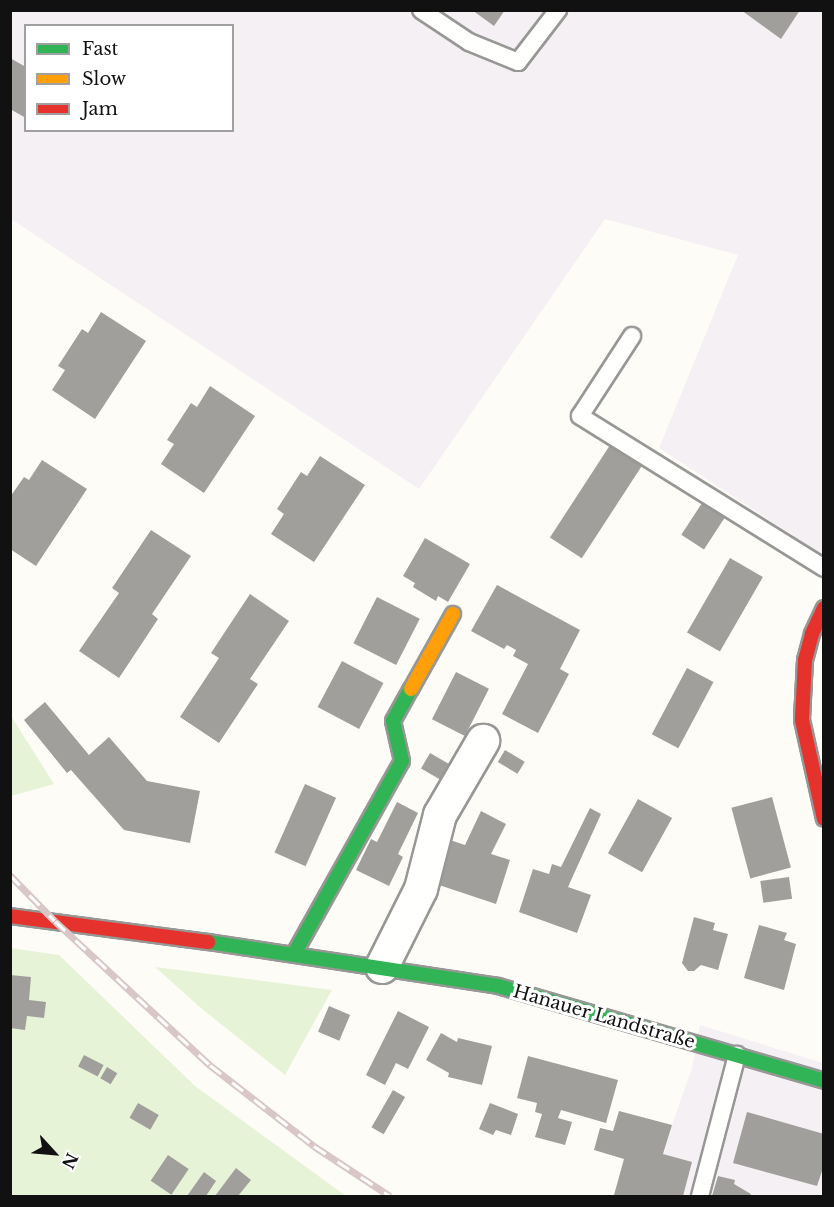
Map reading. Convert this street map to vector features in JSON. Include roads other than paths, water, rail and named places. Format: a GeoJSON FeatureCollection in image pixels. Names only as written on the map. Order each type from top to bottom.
{"type":"FeatureCollection","features":[{"type":"Feature","properties":{"kind":"street"},"geometry":{"type":"LineString","coordinates":[[824,608],[812,634],[805,660],[802,720],[824,819]]}},
{"type":"Feature","properties":{"kind":"street"},"geometry":{"type":"LineString","coordinates":[[294,954],[402,761],[393,721],[453,614]]}},
{"type":"Feature","properties":{"kind":"street"},"geometry":{"type":"LineString","coordinates":[[382,967],[421,889],[440,815],[483,741]]}},
{"type":"Feature","properties":{"kind":"street","name":"Hanauer Landstraße"},"geometry":{"type":"LineString","coordinates":[[10,916],[450,977],[550,999],[824,1081]]}},
{"type":"Feature","properties":{"kind":"lane"},"geometry":{"type":"LineString","coordinates":[[421,10],[469,42],[518,62],[558,10]]}},
{"type":"Feature","properties":{"kind":"lane"},"geometry":{"type":"LineString","coordinates":[[632,336],[580,416],[824,568]]}},
{"type":"Feature","properties":{"kind":"lane"},"geometry":{"type":"LineString","coordinates":[[700,1197],[736,1055]]}},
{"type":"Feature","properties":{"kind":"railway"},"geometry":{"type":"LineString","coordinates":[[10,875],[55,921],[210,1065],[314,1146],[390,1196]]}}]}
